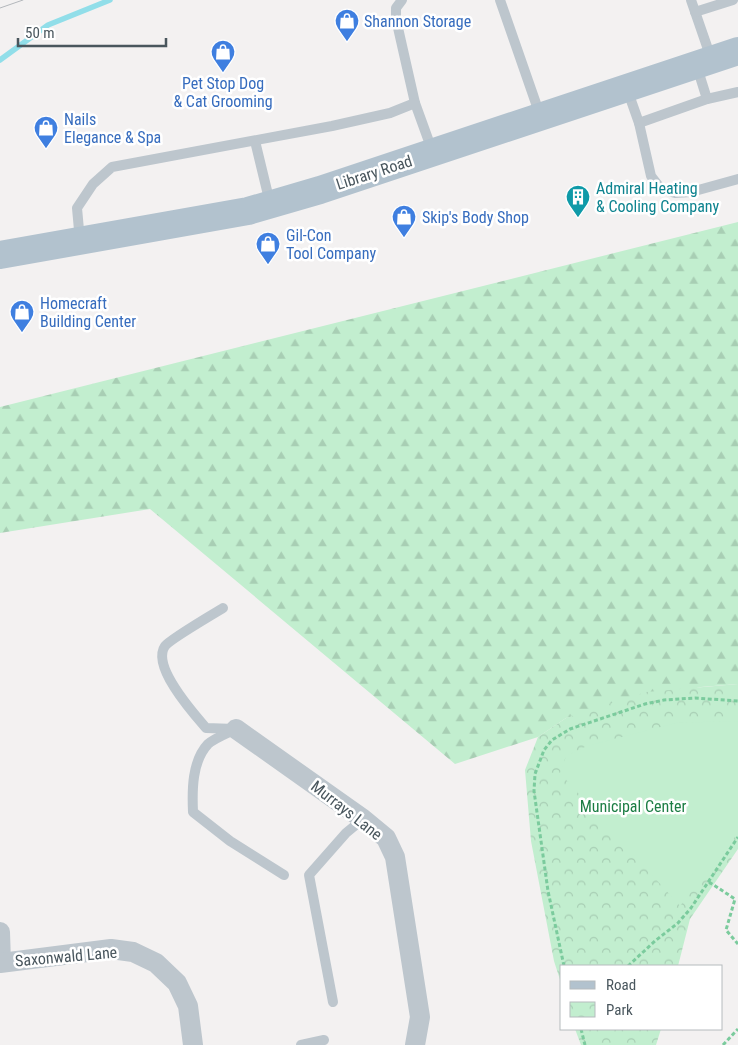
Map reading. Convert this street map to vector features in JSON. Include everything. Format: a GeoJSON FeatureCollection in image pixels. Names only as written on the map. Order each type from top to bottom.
{"type":"FeatureCollection","features":[{"type":"Feature","properties":{"kind":"main road","name":"Library Road"},"geometry":{"type":"LineString","coordinates":[[0,255],[239,213],[271,205],[738,51]]}},
{"type":"Feature","properties":{"kind":"street","name":"Murrays Lane"},"geometry":{"type":"LineString","coordinates":[[236,729],[363,819],[386,838],[395,857],[420,1018],[415,1045]]}},
{"type":"Feature","properties":{"kind":"street"},"geometry":{"type":"LineString","coordinates":[[0,932],[0,962]]}},
{"type":"Feature","properties":{"kind":"street","name":"Saxonwald Lane"},"geometry":{"type":"LineString","coordinates":[[0,962],[111,949],[133,952],[156,963],[177,983],[188,1006],[188,1042]]}},
{"type":"Feature","properties":{"kind":"lane"},"geometry":{"type":"LineString","coordinates":[[402,0],[396,8],[396,19],[415,103],[433,153]]}},
{"type":"Feature","properties":{"kind":"lane"},"geometry":{"type":"LineString","coordinates":[[500,0],[541,117]]}},
{"type":"Feature","properties":{"kind":"lane"},"geometry":{"type":"LineString","coordinates":[[691,0],[704,63],[707,99]]}},
{"type":"Feature","properties":{"kind":"lane"},"geometry":{"type":"LineString","coordinates":[[695,12],[733,0]]}},
{"type":"Feature","properties":{"kind":"lane"},"geometry":{"type":"LineString","coordinates":[[627,88],[639,123],[651,176],[661,189],[675,193],[691,192],[738,179]]}},
{"type":"Feature","properties":{"kind":"lane"},"geometry":{"type":"LineString","coordinates":[[639,123],[707,99],[738,92]]}},
{"type":"Feature","properties":{"kind":"lane"},"geometry":{"type":"LineString","coordinates":[[80,242],[77,208],[93,184],[112,167],[255,141],[390,113],[415,103]]}},
{"type":"Feature","properties":{"kind":"lane"},"geometry":{"type":"LineString","coordinates":[[255,141],[271,205]]}},
{"type":"Feature","properties":{"kind":"lane"},"geometry":{"type":"LineString","coordinates":[[223,608],[165,645],[161,655],[164,669],[190,710],[206,728],[236,729]]}},
{"type":"Feature","properties":{"kind":"lane"},"geometry":{"type":"LineString","coordinates":[[236,729],[208,744],[198,762],[192,789],[193,812],[230,841],[284,875]]}},
{"type":"Feature","properties":{"kind":"lane"},"geometry":{"type":"LineString","coordinates":[[333,1002],[309,875],[346,833],[363,819]]}},
{"type":"Feature","properties":{"kind":"lane"},"geometry":{"type":"LineString","coordinates":[[301,1045],[324,1040]]}},
{"type":"Feature","properties":{"kind":"path"},"geometry":{"type":"LineString","coordinates":[[564,965],[548,891],[534,791],[535,774],[544,750],[552,740],[570,728],[645,704],[664,700],[695,698],[738,702]]}},
{"type":"Feature","properties":{"kind":"path"},"geometry":{"type":"LineString","coordinates":[[629,965],[678,923],[691,908],[738,837]]}},
{"type":"Feature","properties":{"kind":"path"},"geometry":{"type":"LineString","coordinates":[[709,882],[735,900],[726,930],[738,944]]}},
{"type":"Feature","properties":{"kind":"path"},"geometry":{"type":"LineString","coordinates":[[723,1045],[738,1029]]}},
{"type":"Feature","properties":{"kind":"path"},"geometry":{"type":"LineString","coordinates":[[581,1030],[585,1045]]}},
{"type":"Feature","properties":{"kind":"green space"},"geometry":{"type":"Polygon","coordinates":[[[738,222],[738,684],[701,687],[566,718],[538,737],[455,764],[150,509],[0,533],[0,407],[738,222]]]}},
{"type":"Feature","properties":{"kind":"green space","name":"Municipal Center"},"geometry":{"type":"Polygon","coordinates":[[[738,684],[738,849],[690,919],[678,965],[560,965],[560,980],[554,961],[531,841],[525,770],[538,737],[566,718],[646,692],[738,684]]]}},
{"type":"Feature","properties":{"kind":"green space"},"geometry":{"type":"Polygon","coordinates":[[[738,722],[738,833],[680,906],[560,773],[566,756],[587,746],[676,723],[738,722]]]}},
{"type":"Feature","properties":{"kind":"green space"},"geometry":{"type":"Polygon","coordinates":[[[575,1030],[661,1030],[656,1045],[581,1045],[575,1030]]]}},
{"type":"Feature","properties":{"kind":"waterway"},"geometry":{"type":"LineString","coordinates":[[0,60],[48,25],[110,0]]}},
{"type":"Feature","properties":{"kind":"tram line"},"geometry":{"type":"LineString","coordinates":[[0,8],[23,0]]}},
{"type":"Feature","properties":{"kind":"place","name":"Shannon Storage"},"geometry":{"type":"Point","coordinates":[347,42]}},
{"type":"Feature","properties":{"kind":"place","name":"Pet Stop Dog & Cat Grooming"},"geometry":{"type":"Point","coordinates":[223,73]}},
{"type":"Feature","properties":{"kind":"place","name":"Nails Elegance & Spa"},"geometry":{"type":"Point","coordinates":[46,149]}},
{"type":"Feature","properties":{"kind":"place","name":"Admiral Heating & Cooling Company"},"geometry":{"type":"Point","coordinates":[578,218]}},
{"type":"Feature","properties":{"kind":"place","name":"Skip's Body Shop"},"geometry":{"type":"Point","coordinates":[404,238]}},
{"type":"Feature","properties":{"kind":"place","name":"Gil-Con Tool Company"},"geometry":{"type":"Point","coordinates":[268,265]}},
{"type":"Feature","properties":{"kind":"place","name":"Homecraft Building Center"},"geometry":{"type":"Point","coordinates":[22,333]}}]}
